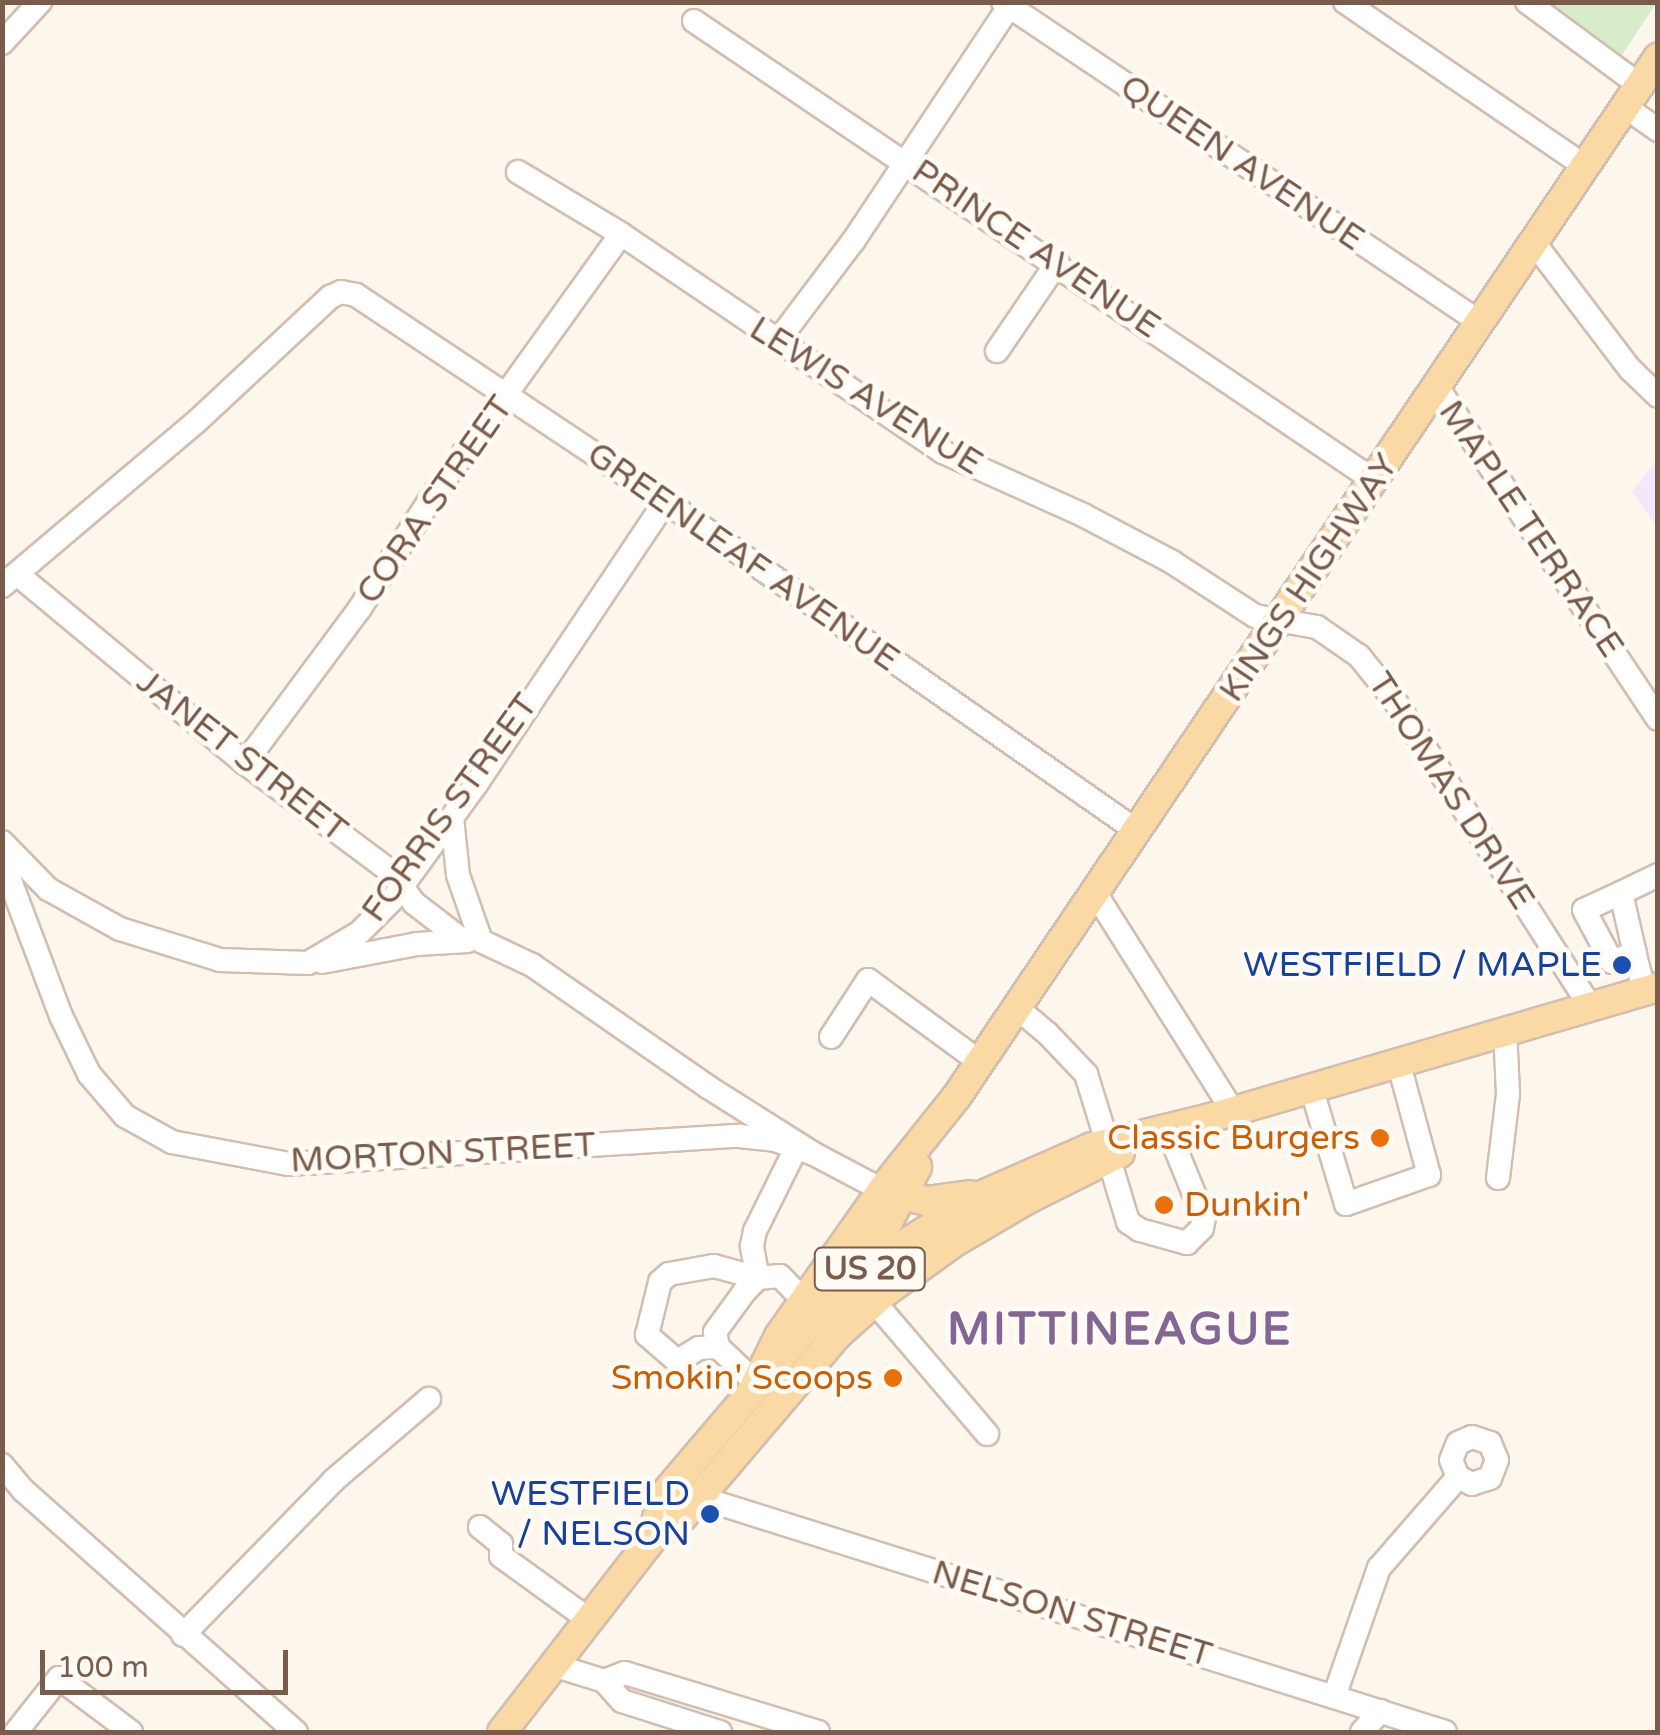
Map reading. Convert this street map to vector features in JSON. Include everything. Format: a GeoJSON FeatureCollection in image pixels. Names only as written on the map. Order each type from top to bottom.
{"type":"FeatureCollection","features":[{"type":"Feature","properties":{"kind":"main road","name":"KINGS HIGHWAY"},"geometry":{"type":"LineString","coordinates":[[756,1383],[780,1336],[788,1292],[892,1193],[1658,58]]}},
{"type":"Feature","properties":{"kind":"main road","name":"US 20"},"geometry":{"type":"LineString","coordinates":[[502,1732],[652,1537],[683,1516],[866,1291],[935,1222],[1046,1163],[1108,1151],[1174,1128],[1651,988]]}},
{"type":"Feature","properties":{"kind":"main road","name":"US 20"},"geometry":{"type":"LineString","coordinates":[[788,1292],[866,1291],[1108,1151]]}},
{"type":"Feature","properties":{"kind":"main road"},"geometry":{"type":"LineString","coordinates":[[892,1193],[942,1200],[991,1190]]}},
{"type":"Feature","properties":{"kind":"main road","name":"KINGS HIGHWAY"},"geometry":{"type":"LineString","coordinates":[[866,1291],[892,1193]]}},
{"type":"Feature","properties":{"kind":"main road","name":"US 20"},"geometry":{"type":"LineString","coordinates":[[652,1537],[661,1498],[756,1383]]}},
{"type":"Feature","properties":{"kind":"street"},"geometry":{"type":"LineString","coordinates":[[2,42],[40,2]]}},
{"type":"Feature","properties":{"kind":"street"},"geometry":{"type":"LineString","coordinates":[[1344,2],[1587,168]]}},
{"type":"Feature","properties":{"kind":"street"},"geometry":{"type":"LineString","coordinates":[[1527,2],[1632,95],[1658,130]]}},
{"type":"Feature","properties":{"kind":"street"},"geometry":{"type":"LineString","coordinates":[[777,342],[845,253],[1008,4]]}},
{"type":"Feature","properties":{"kind":"street","name":"QUEEN AVENUE"},"geometry":{"type":"LineString","coordinates":[[1008,4],[1482,324]]}},
{"type":"Feature","properties":{"kind":"street","name":"PRINCE AVENUE"},"geometry":{"type":"LineString","coordinates":[[694,21],[1375,481]]}},
{"type":"Feature","properties":{"kind":"street","name":"LEWIS AVENUE"},"geometry":{"type":"LineString","coordinates":[[518,172],[621,234],[943,452],[1083,514],[1172,562],[1241,609],[1279,621]]}},
{"type":"Feature","properties":{"kind":"street","name":"CORA STREET"},"geometry":{"type":"LineString","coordinates":[[245,764],[339,638],[621,234]]}},
{"type":"Feature","properties":{"kind":"street"},"geometry":{"type":"LineString","coordinates":[[1535,244],[1630,369],[1658,396]]}},
{"type":"Feature","properties":{"kind":"street"},"geometry":{"type":"LineString","coordinates":[[998,351],[1057,263]]}},
{"type":"Feature","properties":{"kind":"street","name":"GREENLEAF AVENUE"},"geometry":{"type":"LineString","coordinates":[[10,580],[195,423],[330,297],[344,292],[373,303],[508,394],[1137,831]]}},
{"type":"Feature","properties":{"kind":"street","name":"MAPLE TERRACE"},"geometry":{"type":"LineString","coordinates":[[1438,388],[1658,719]]}},
{"type":"Feature","properties":{"kind":"street","name":"FORRIS STREET"},"geometry":{"type":"LineString","coordinates":[[308,963],[358,932],[403,884],[452,818],[665,502]]}},
{"type":"Feature","properties":{"kind":"street","name":"JANET STREET"},"geometry":{"type":"LineString","coordinates":[[10,580],[403,884],[414,903],[472,941],[532,965],[802,1148],[892,1193]]}},
{"type":"Feature","properties":{"kind":"street","name":"THOMAS DRIVE"},"geometry":{"type":"LineString","coordinates":[[1279,621],[1298,620],[1317,627],[1359,656],[1375,673],[1588,1004]]}},
{"type":"Feature","properties":{"kind":"street"},"geometry":{"type":"LineString","coordinates":[[2,842],[48,889],[120,929],[220,960],[308,963],[472,941],[458,875],[452,818]]}},
{"type":"Feature","properties":{"kind":"street","name":"MORTON STREET"},"geometry":{"type":"LineString","coordinates":[[4,868],[89,1074],[125,1116],[185,1146],[270,1162],[314,1164],[739,1136],[802,1148]]}},
{"type":"Feature","properties":{"kind":"street"},"geometry":{"type":"LineString","coordinates":[[1635,953],[1612,962],[1584,910],[1658,875]]}},
{"type":"Feature","properties":{"kind":"street"},"geometry":{"type":"LineString","coordinates":[[1095,893],[1233,1111]]}},
{"type":"Feature","properties":{"kind":"street"},"geometry":{"type":"LineString","coordinates":[[1621,893],[1635,953],[1651,988]]}},
{"type":"Feature","properties":{"kind":"street"},"geometry":{"type":"LineString","coordinates":[[831,1038],[868,980],[980,1062]]}},
{"type":"Feature","properties":{"kind":"street"},"geometry":{"type":"LineString","coordinates":[[1016,1008],[1048,1032],[1086,1074],[1122,1211],[1140,1230],[1187,1243],[1202,1228],[1199,1198],[1174,1128]]}},
{"type":"Feature","properties":{"kind":"street"},"geometry":{"type":"LineString","coordinates":[[1498,1178],[1508,1094],[1505,1029]]}},
{"type":"Feature","properties":{"kind":"street"},"geometry":{"type":"LineString","coordinates":[[1311,1087],[1346,1204],[1429,1174],[1398,1061]]}},
{"type":"Feature","properties":{"kind":"street"},"geometry":{"type":"LineString","coordinates":[[788,1292],[752,1246],[755,1231],[802,1148]]}},
{"type":"Feature","properties":{"kind":"street"},"geometry":{"type":"LineString","coordinates":[[718,1346],[699,1348],[677,1361],[647,1334],[660,1282],[669,1274],[714,1266],[788,1292]]}},
{"type":"Feature","properties":{"kind":"street"},"geometry":{"type":"LineString","coordinates":[[866,1291],[987,1434]]}},
{"type":"Feature","properties":{"kind":"street"},"geometry":{"type":"LineString","coordinates":[[756,1383],[718,1346],[715,1332],[788,1292]]}},
{"type":"Feature","properties":{"kind":"street"},"geometry":{"type":"LineString","coordinates":[[183,1636],[334,1480],[429,1399]]}},
{"type":"Feature","properties":{"kind":"street"},"geometry":{"type":"LineString","coordinates":[[2,1465],[23,1490],[183,1636],[296,1732]]}},
{"type":"Feature","properties":{"kind":"street"},"geometry":{"type":"LineString","coordinates":[[1334,1697],[1379,1568],[1458,1478]]}},
{"type":"Feature","properties":{"kind":"street"},"geometry":{"type":"LineString","coordinates":[[2,1504],[23,1490]]}},
{"type":"Feature","properties":{"kind":"street","name":"NELSON STREET"},"geometry":{"type":"LineString","coordinates":[[698,1496],[1446,1732]]}},
{"type":"Feature","properties":{"kind":"street"},"geometry":{"type":"LineString","coordinates":[[480,1527],[500,1544],[501,1556],[588,1619]]}},
{"type":"Feature","properties":{"kind":"street"},"geometry":{"type":"LineString","coordinates":[[553,1665],[604,1681],[622,1702],[720,1732]]}},
{"type":"Feature","properties":{"kind":"street"},"geometry":{"type":"LineString","coordinates":[[604,1681],[626,1673],[814,1732]]}},
{"type":"Feature","properties":{"kind":"street"},"geometry":{"type":"LineString","coordinates":[[16,1732],[59,1678],[131,1732]]}},
{"type":"Feature","properties":{"kind":"street"},"geometry":{"type":"LineString","coordinates":[[1362,1732],[1380,1711]]}},
{"type":"Feature","properties":{"kind":"shaded area"},"geometry":{"type":"Polygon","coordinates":[[[1657,460],[1657,528],[1632,491],[1657,460]]]}},
{"type":"Feature","properties":{"kind":"green space"},"geometry":{"type":"Polygon","coordinates":[[[1657,2],[1610,73],[1514,3],[1657,2]]]}},
{"type":"Feature","properties":{"kind":"place","name":"WESTFIELD / MAPLE"},"geometry":{"type":"Point","coordinates":[1622,965]}},
{"type":"Feature","properties":{"kind":"place","name":"Classic Burgers"},"geometry":{"type":"Point","coordinates":[1380,1138]}},
{"type":"Feature","properties":{"kind":"place","name":"Dunkin'"},"geometry":{"type":"Point","coordinates":[1164,1205]}},
{"type":"Feature","properties":{"kind":"place","name":"Smokin' Scoops"},"geometry":{"type":"Point","coordinates":[893,1378]}},
{"type":"Feature","properties":{"kind":"place","name":"WESTFIELD / NELSON"},"geometry":{"type":"Point","coordinates":[710,1514]}},
{"type":"Feature","properties":{"kind":"district","name":"MITTINEAGUE"},"geometry":{"type":"Point","coordinates":[1120,1331]}}]}
